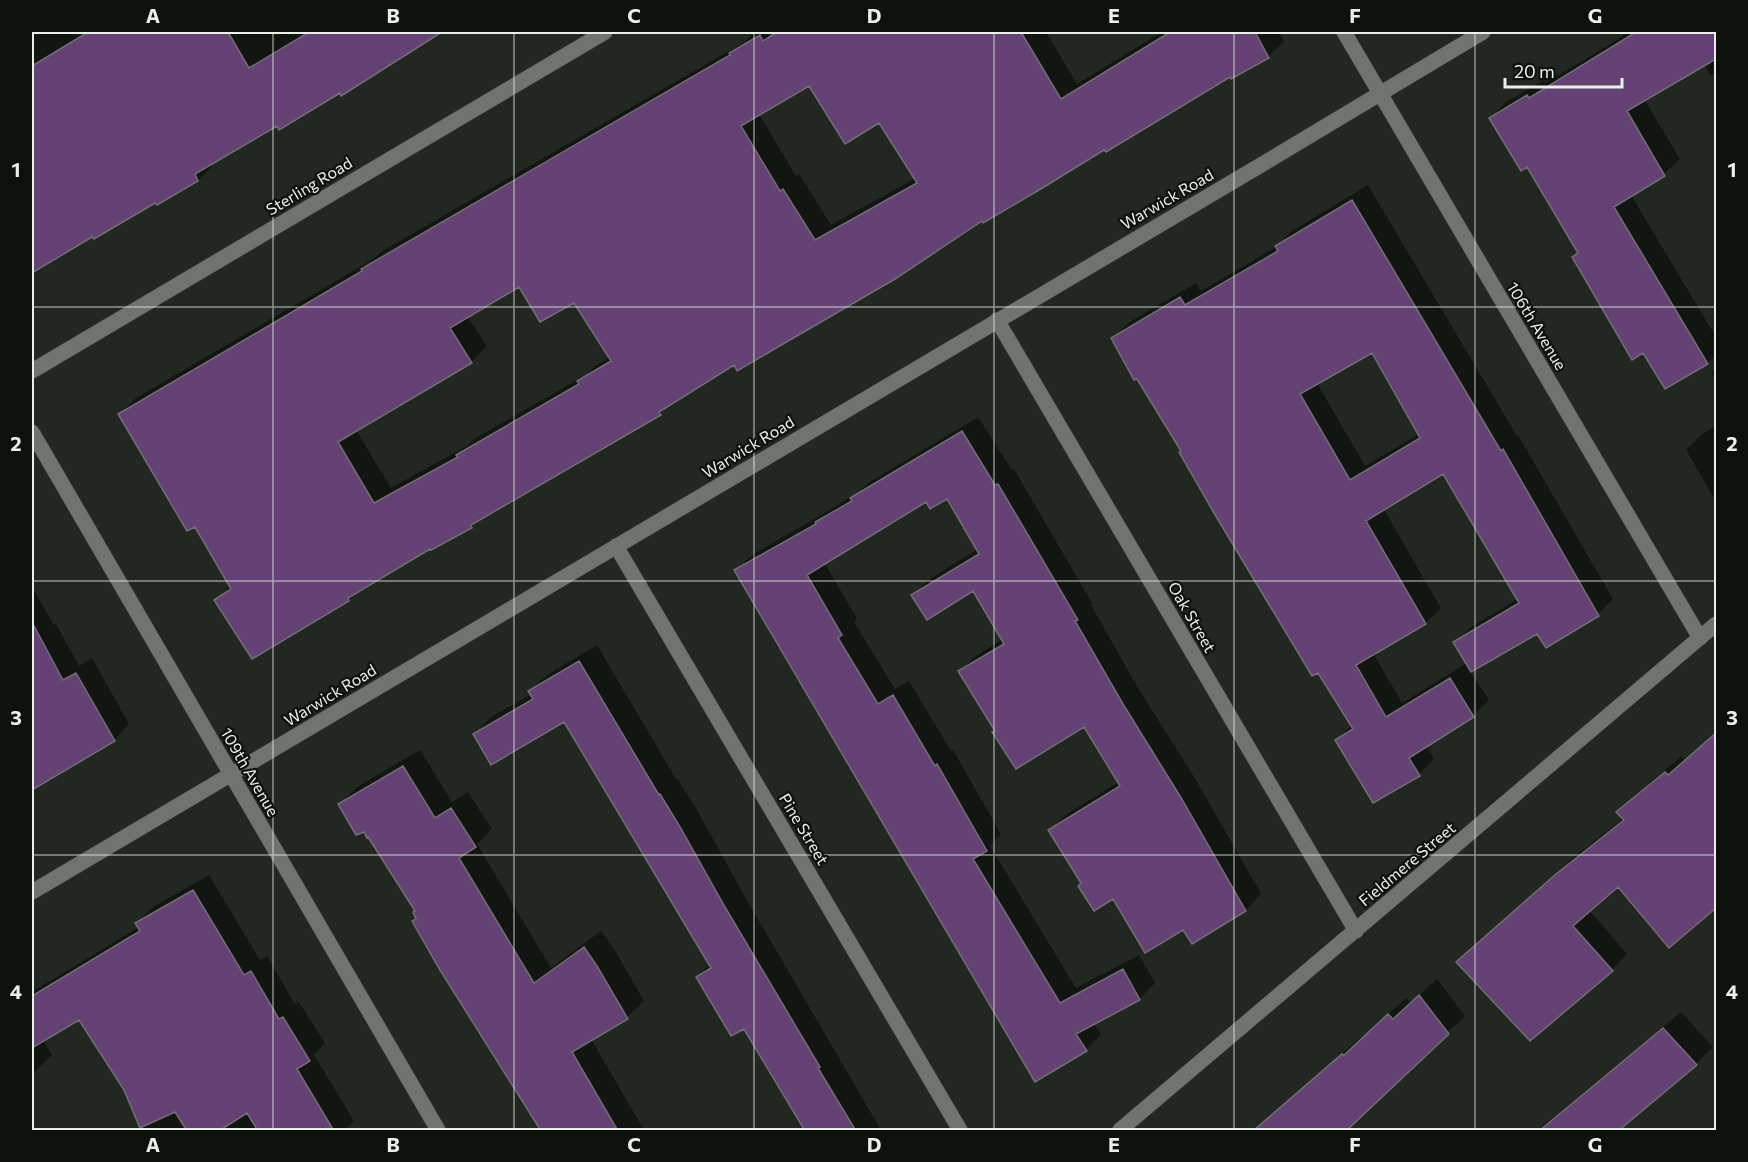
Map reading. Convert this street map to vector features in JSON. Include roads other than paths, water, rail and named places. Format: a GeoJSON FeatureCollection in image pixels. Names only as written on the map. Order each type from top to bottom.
{"type":"FeatureCollection","features":[{"type":"Feature","properties":{"kind":"street","name":"Sterling Road"},"geometry":{"type":"LineString","coordinates":[[32,371],[605,32]]}},
{"type":"Feature","properties":{"kind":"street","name":"106th Avenue"},"geometry":{"type":"LineString","coordinates":[[1344,32],[1700,638]]}},
{"type":"Feature","properties":{"kind":"street","name":"Warwick Road"},"geometry":{"type":"LineString","coordinates":[[32,892],[1483,32]]}},
{"type":"Feature","properties":{"kind":"street","name":"Oak Street"},"geometry":{"type":"LineString","coordinates":[[997,320],[1356,932]]}},
{"type":"Feature","properties":{"kind":"street","name":"109th Avenue"},"geometry":{"type":"LineString","coordinates":[[32,432],[438,1131]]}},
{"type":"Feature","properties":{"kind":"street","name":"Pine Street"},"geometry":{"type":"LineString","coordinates":[[616,546],[960,1131]]}},
{"type":"Feature","properties":{"kind":"street","name":"Fieldmere Street"},"geometry":{"type":"LineString","coordinates":[[1120,1131],[1716,624]]}}]}
